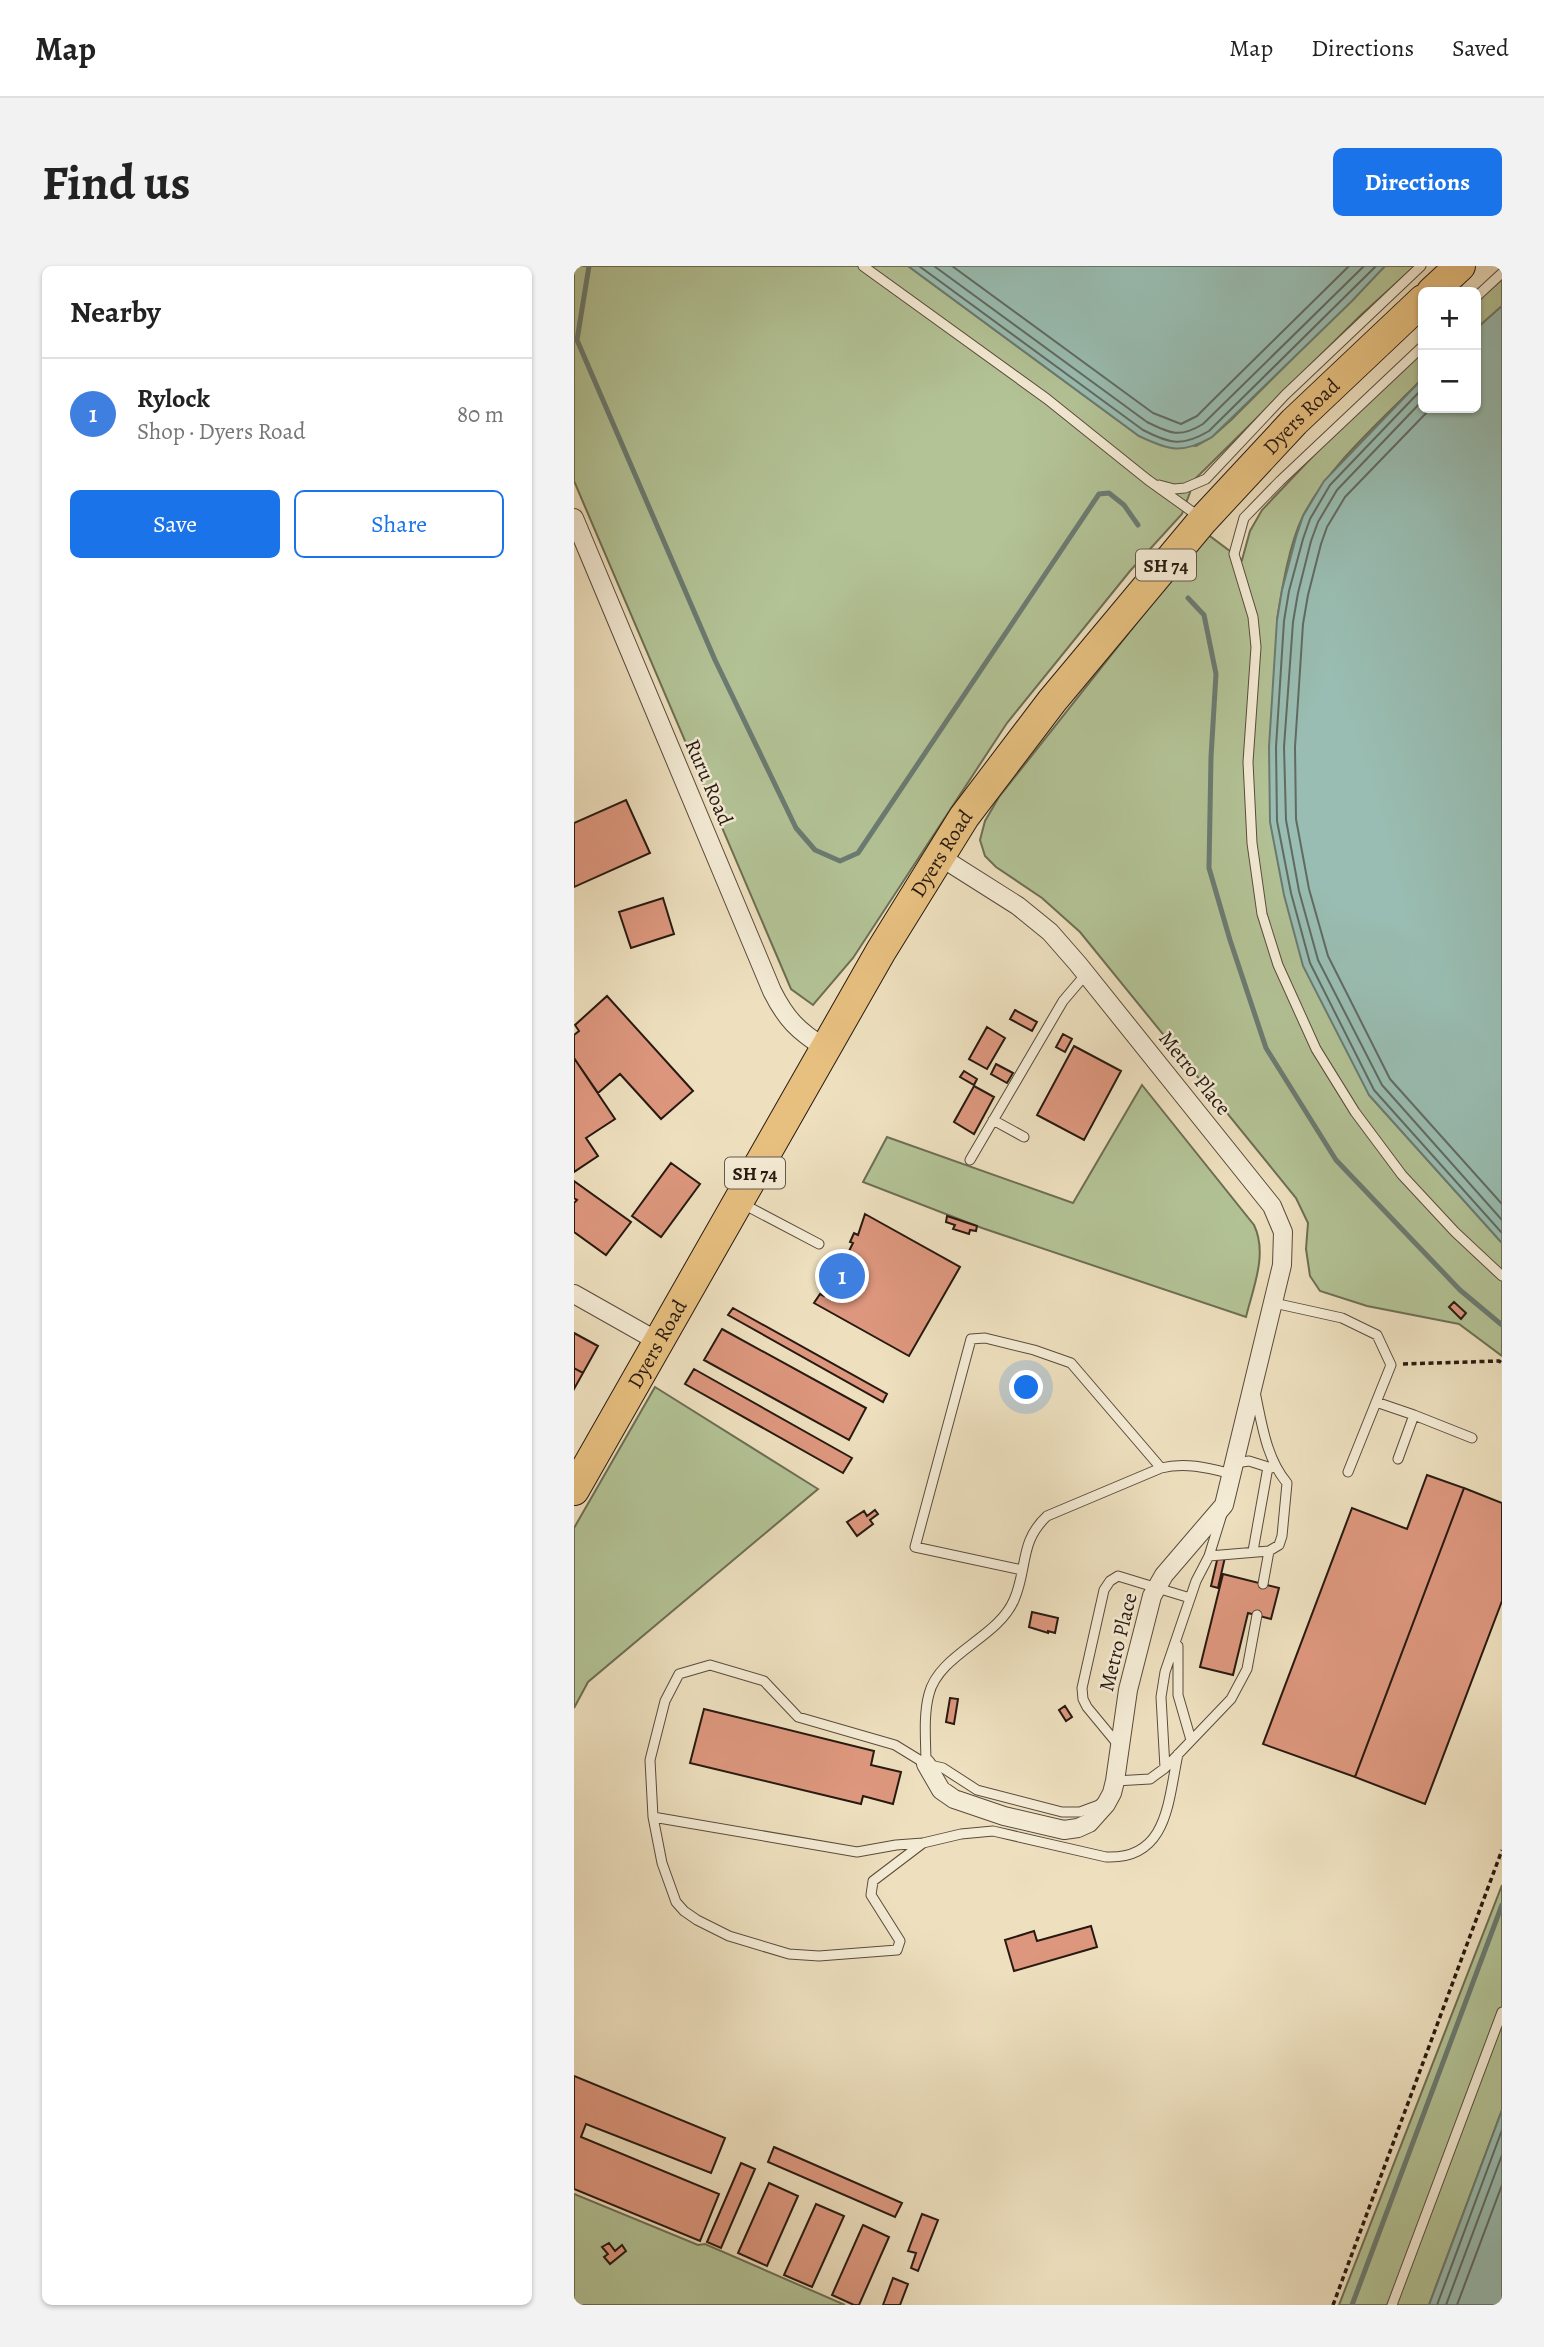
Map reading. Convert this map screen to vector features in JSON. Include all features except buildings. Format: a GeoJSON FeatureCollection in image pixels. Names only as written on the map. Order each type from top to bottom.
{"type":"FeatureCollection","features":[{"type":"Feature","properties":{"kind":"highway"},"geometry":{"type":"LineString","coordinates":[[1437,287],[1460,266]]}},
{"type":"Feature","properties":{"kind":"highway","name":"Dyers Road"},"geometry":{"type":"LineString","coordinates":[[574,1490],[825,1048],[964,817],[1052,701],[1203,520],[1294,422],[1418,305]]}},
{"type":"Feature","properties":{"kind":"street","name":"Ruru Road"},"geometry":{"type":"LineString","coordinates":[[574,517],[772,991],[796,1029],[825,1048]]}},
{"type":"Feature","properties":{"kind":"street","name":"Metro Place"},"geometry":{"type":"LineString","coordinates":[[926,1764],[941,1790],[954,1799],[1004,1816],[1064,1830],[1089,1823],[1099,1814],[1114,1787],[1128,1690],[1146,1613],[1156,1587],[1224,1505],[1274,1303],[1284,1246],[1280,1221],[1272,1206],[1050,932],[1031,916],[939,856]]}},
{"type":"Feature","properties":{"kind":"street"},"geometry":{"type":"LineString","coordinates":[[574,1294],[659,1342]]}},
{"type":"Feature","properties":{"kind":"lane"},"geometry":{"type":"LineString","coordinates":[[863,266],[1047,399],[1148,480],[1203,520]]}},
{"type":"Feature","properties":{"kind":"lane"},"geometry":{"type":"LineString","coordinates":[[1148,480],[1174,489],[1195,485],[1206,479],[1285,395],[1421,266]]}},
{"type":"Feature","properties":{"kind":"lane"},"geometry":{"type":"LineString","coordinates":[[1481,292],[1502,273]]}},
{"type":"Feature","properties":{"kind":"lane"},"geometry":{"type":"LineString","coordinates":[[1419,350],[1244,518],[1234,554],[1253,617],[1256,648],[1248,762],[1252,842],[1262,915],[1278,965],[1316,1049],[1355,1112],[1402,1175],[1455,1232],[1502,1276]]}},
{"type":"Feature","properties":{"kind":"lane"},"geometry":{"type":"LineString","coordinates":[[970,1160],[1063,1001],[1086,974]]}},
{"type":"Feature","properties":{"kind":"lane"},"geometry":{"type":"LineString","coordinates":[[993,1120],[1024,1137]]}},
{"type":"Feature","properties":{"kind":"lane"},"geometry":{"type":"LineString","coordinates":[[739,1202],[819,1244]]}},
{"type":"Feature","properties":{"kind":"lane"},"geometry":{"type":"LineString","coordinates":[[1274,1303],[1342,1318],[1377,1335],[1391,1365],[1348,1472]]}},
{"type":"Feature","properties":{"kind":"lane"},"geometry":{"type":"LineString","coordinates":[[1021,1570],[915,1547],[971,1339],[985,1338],[1034,1350],[1071,1363],[1161,1468]]}},
{"type":"Feature","properties":{"kind":"lane"},"geometry":{"type":"LineString","coordinates":[[1253,1551],[1272,1468],[1254,1384]]}},
{"type":"Feature","properties":{"kind":"lane"},"geometry":{"type":"LineString","coordinates":[[1376,1402],[1472,1438]]}},
{"type":"Feature","properties":{"kind":"lane"},"geometry":{"type":"LineString","coordinates":[[1398,1459],[1414,1415]]}},
{"type":"Feature","properties":{"kind":"lane"},"geometry":{"type":"LineString","coordinates":[[926,1764],[929,1693],[938,1674],[1002,1618],[1014,1601],[1026,1546],[1035,1527],[1047,1516],[1175,1464],[1234,1468],[1249,1461],[1272,1468],[1287,1483],[1279,1545],[1269,1551],[1209,1556]]}},
{"type":"Feature","properties":{"kind":"lane"},"geometry":{"type":"LineString","coordinates":[[1165,1768],[1162,1683],[1190,1598],[1209,1556],[1224,1505]]}},
{"type":"Feature","properties":{"kind":"lane"},"geometry":{"type":"LineString","coordinates":[[1263,1584],[1269,1551]]}},
{"type":"Feature","properties":{"kind":"lane"},"geometry":{"type":"LineString","coordinates":[[1121,1748],[1083,1699],[1082,1688],[1104,1590],[1110,1581],[1118,1576],[1190,1598]]}},
{"type":"Feature","properties":{"kind":"lane"},"geometry":{"type":"LineString","coordinates":[[1114,1787],[1150,1779],[1165,1768],[1231,1699],[1247,1669],[1257,1615]]}},
{"type":"Feature","properties":{"kind":"lane"},"geometry":{"type":"LineString","coordinates":[[1178,1637],[1178,1695],[1191,1740]]}},
{"type":"Feature","properties":{"kind":"lane","name":"Metro Place"},"geometry":{"type":"LineString","coordinates":[[923,1843],[873,1881],[871,1895],[900,1941],[897,1950],[804,1956],[760,1947],[729,1936],[684,1911],[676,1902],[670,1888],[653,1817],[649,1760],[665,1701],[679,1674],[710,1665],[764,1681],[798,1717],[895,1745],[926,1764]]}},
{"type":"Feature","properties":{"kind":"lane"},"geometry":{"type":"LineString","coordinates":[[653,1817],[857,1852],[993,1831],[1106,1857],[1121,1857],[1133,1855],[1146,1848],[1162,1822],[1178,1754]]}},
{"type":"Feature","properties":{"kind":"lane"},"geometry":{"type":"LineString","coordinates":[[1392,2305],[1502,2012]]}},
{"type":"Feature","properties":{"kind":"path"},"geometry":{"type":"LineString","coordinates":[[1391,1365],[1502,1363]]}},
{"type":"Feature","properties":{"kind":"path"},"geometry":{"type":"LineString","coordinates":[[1333,2305],[1502,1850]]}},
{"type":"Feature","properties":{"kind":"green space"},"geometry":{"type":"Polygon","coordinates":[[[574,266],[908,266],[1139,436],[1196,446],[1212,437],[1231,420],[1385,266],[1415,266],[1361,315],[1195,479],[1182,514],[1130,571],[1007,723],[853,958],[813,1005],[791,989],[574,481],[574,266]]]}},
{"type":"Feature","properties":{"kind":"green space"},"geometry":{"type":"Polygon","coordinates":[[[1502,277],[1502,306],[1481,325],[1481,296],[1502,277]]]}},
{"type":"Feature","properties":{"kind":"green space"},"geometry":{"type":"Polygon","coordinates":[[[1418,354],[1418,383],[1342,461],[1303,516],[1290,553],[1277,620],[1369,1095],[1502,1243],[1502,1356],[1459,1324],[1367,1306],[1320,1291],[1310,1276],[1306,1249],[1308,1223],[1296,1198],[1080,932],[1042,898],[996,867],[985,856],[980,840],[985,821],[999,797],[1207,534],[1242,560],[1250,531],[1262,510],[1332,436],[1418,354]]]}},
{"type":"Feature","properties":{"kind":"green space"},"geometry":{"type":"Polygon","coordinates":[[[1142,1085],[1254,1225],[1260,1248],[1246,1317],[982,1228],[863,1182],[887,1137],[1073,1203],[1142,1085]]]}},
{"type":"Feature","properties":{"kind":"green space"},"geometry":{"type":"Polygon","coordinates":[[[655,1387],[818,1489],[588,1682],[574,1708],[574,1528],[655,1387]]]}},
{"type":"Feature","properties":{"kind":"green space"},"geometry":{"type":"Polygon","coordinates":[[[1502,1885],[1502,2110],[1429,2305],[1339,2305],[1502,1885]]]}},
{"type":"Feature","properties":{"kind":"green space"},"geometry":{"type":"Polygon","coordinates":[[[574,2194],[698,2245],[705,2244],[845,2305],[574,2305],[574,2194]]]}},
{"type":"Feature","properties":{"kind":"water"},"geometry":{"type":"Polygon","coordinates":[[[908,266],[1385,266],[1212,437],[1192,446],[1176,448],[1159,445],[1139,436],[908,266]]]}},
{"type":"Feature","properties":{"kind":"water"},"geometry":{"type":"Polygon","coordinates":[[[1502,306],[1502,1243],[1369,1095],[1303,966],[1284,895],[1270,822],[1269,747],[1277,620],[1282,590],[1303,516],[1324,481],[1418,383],[1418,413],[1481,413],[1481,325],[1502,306]]]}},
{"type":"Feature","properties":{"kind":"water"},"geometry":{"type":"Polygon","coordinates":[[[1502,2110],[1502,2305],[1429,2305],[1502,2110]]]}},
{"type":"Feature","properties":{"kind":"waterway"},"geometry":{"type":"LineString","coordinates":[[589,266],[577,340],[715,660],[796,828],[815,850],[840,861],[858,853],[1099,494],[1109,493],[1124,505],[1138,525]]}},
{"type":"Feature","properties":{"kind":"waterway"},"geometry":{"type":"LineString","coordinates":[[1188,598],[1204,615],[1216,674],[1209,868],[1266,1048],[1336,1160],[1460,1290],[1502,1325]]}},
{"type":"Feature","properties":{"kind":"waterway"},"geometry":{"type":"LineString","coordinates":[[1352,2305],[1502,1905]]}},
{"type":"Feature","properties":{"kind":"place","name":"Rylock"},"geometry":{"type":"Point","coordinates":[842,1276]}}]}
